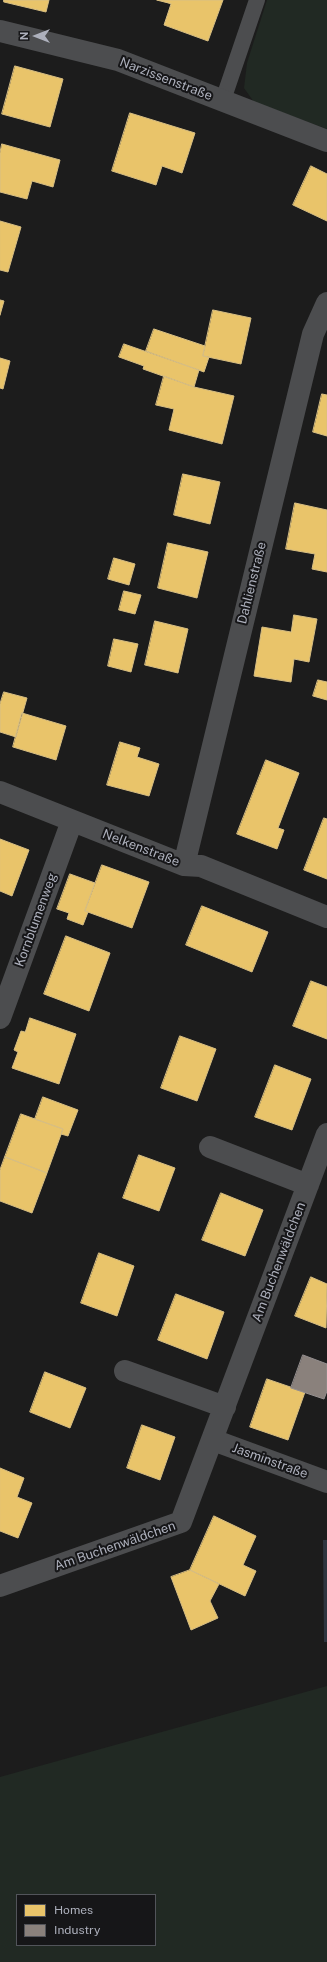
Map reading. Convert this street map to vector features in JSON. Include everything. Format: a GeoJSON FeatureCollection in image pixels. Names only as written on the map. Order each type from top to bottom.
{"type":"FeatureCollection","features":[{"type":"Feature","properties":{"kind":"street","name":"Narzissenstraße"},"geometry":{"type":"LineString","coordinates":[[0,31],[118,60],[327,141]]}},
{"type":"Feature","properties":{"kind":"street","name":"Dahlienstraße"},"geometry":{"type":"LineString","coordinates":[[184,865],[313,334],[327,303]]}},
{"type":"Feature","properties":{"kind":"street","name":"Nelkenstraße"},"geometry":{"type":"LineString","coordinates":[[0,792],[184,865],[201,866],[327,917]]}},
{"type":"Feature","properties":{"kind":"street","name":"Kornblumenweg"},"geometry":{"type":"LineString","coordinates":[[0,1018],[72,821]]}},
{"type":"Feature","properties":{"kind":"street","name":"Am Buchenwäldchen"},"geometry":{"type":"LineString","coordinates":[[0,1586],[181,1522],[327,1134]]}},
{"type":"Feature","properties":{"kind":"street","name":"Am Buchenwäldchen"},"geometry":{"type":"LineString","coordinates":[[210,1147],[308,1184]]}},
{"type":"Feature","properties":{"kind":"street"},"geometry":{"type":"LineString","coordinates":[[125,1371],[225,1407]]}},
{"type":"Feature","properties":{"kind":"street","name":"Jasminstraße"},"geometry":{"type":"LineString","coordinates":[[212,1440],[327,1482]]}},
{"type":"Feature","properties":{"kind":"lane"},"geometry":{"type":"LineString","coordinates":[[224,100],[257,0]]}},
{"type":"Feature","properties":{"kind":"shaded area"},"geometry":{"type":"Polygon","coordinates":[[[267,0],[327,0],[327,129],[254,102],[244,88],[247,63],[267,0]]]}},
{"type":"Feature","properties":{"kind":"shaded area"},"geometry":{"type":"Polygon","coordinates":[[[323,1540],[327,1540],[327,1642],[324,1642],[323,1540]]]}},
{"type":"Feature","properties":{"kind":"shaded area"},"geometry":{"type":"Polygon","coordinates":[[[327,1686],[327,1962],[0,1962],[0,1777],[327,1686]]]}},
{"type":"Feature","properties":{"kind":"building: Homes"},"geometry":{"type":"Polygon","coordinates":[[[4,0],[49,0],[46,12],[4,2],[4,0]]]}},
{"type":"Feature","properties":{"kind":"building: Homes"},"geometry":{"type":"Polygon","coordinates":[[[157,0],[223,0],[208,41],[164,25],[171,4],[157,0]]]}},
{"type":"Feature","properties":{"kind":"building: Homes"},"geometry":{"type":"Polygon","coordinates":[[[15,66],[63,79],[50,127],[2,114],[15,66]]]}},
{"type":"Feature","properties":{"kind":"building: Homes"},"geometry":{"type":"Polygon","coordinates":[[[130,113],[195,133],[182,173],[162,166],[156,185],[112,171],[130,113]]]}},
{"type":"Feature","properties":{"kind":"building: Homes"},"geometry":{"type":"Polygon","coordinates":[[[2,144],[60,160],[53,187],[32,181],[27,199],[0,192],[0,153],[2,144]]]}},
{"type":"Feature","properties":{"kind":"building: Homes"},"geometry":{"type":"Polygon","coordinates":[[[311,166],[327,174],[327,221],[293,205],[311,166]]]}},
{"type":"Feature","properties":{"kind":"building: Homes"},"geometry":{"type":"Polygon","coordinates":[[[0,221],[21,227],[8,272],[0,270],[0,221]]]}},
{"type":"Feature","properties":{"kind":"building: Homes"},"geometry":{"type":"Polygon","coordinates":[[[0,300],[4,301],[0,315],[0,300]]]}},
{"type":"Feature","properties":{"kind":"building: Homes"},"geometry":{"type":"Polygon","coordinates":[[[213,310],[251,318],[241,364],[203,356],[213,310]]]}},
{"type":"Feature","properties":{"kind":"building: Homes"},"geometry":{"type":"Polygon","coordinates":[[[154,329],[205,346],[203,356],[209,357],[204,372],[146,351],[154,329]]]}},
{"type":"Feature","properties":{"kind":"building: Homes"},"geometry":{"type":"Polygon","coordinates":[[[124,344],[199,370],[194,387],[143,369],[144,366],[119,357],[124,344]]]}},
{"type":"Feature","properties":{"kind":"building: Homes"},"geometry":{"type":"Polygon","coordinates":[[[0,358],[10,361],[3,389],[0,388],[0,358]]]}},
{"type":"Feature","properties":{"kind":"building: Homes"},"geometry":{"type":"Polygon","coordinates":[[[164,376],[194,387],[234,396],[222,444],[169,430],[174,409],[156,405],[164,376]]]}},
{"type":"Feature","properties":{"kind":"building: Homes"},"geometry":{"type":"Polygon","coordinates":[[[322,394],[327,395],[327,436],[313,432],[322,394]]]}},
{"type":"Feature","properties":{"kind":"building: Homes"},"geometry":{"type":"Polygon","coordinates":[[[183,474],[220,482],[210,524],[174,515],[183,474]]]}},
{"type":"Feature","properties":{"kind":"building: Homes"},"geometry":{"type":"Polygon","coordinates":[[[295,503],[327,510],[327,572],[312,569],[315,554],[286,549],[295,503]]]}},
{"type":"Feature","properties":{"kind":"building: Homes"},"geometry":{"type":"Polygon","coordinates":[[[168,543],[208,552],[197,598],[158,588],[168,543]]]}},
{"type":"Feature","properties":{"kind":"building: Homes"},"geometry":{"type":"Polygon","coordinates":[[[114,558],[135,564],[129,585],[108,579],[114,558]]]}},
{"type":"Feature","properties":{"kind":"building: Homes"},"geometry":{"type":"Polygon","coordinates":[[[124,591],[141,595],[135,614],[119,610],[124,591]]]}},
{"type":"Feature","properties":{"kind":"building: Homes"},"geometry":{"type":"Polygon","coordinates":[[[294,615],[317,619],[309,662],[294,659],[291,682],[254,676],[262,627],[291,632],[294,615]]]}},
{"type":"Feature","properties":{"kind":"building: Homes"},"geometry":{"type":"Polygon","coordinates":[[[155,621],[188,629],[178,673],[145,665],[155,621]]]}},
{"type":"Feature","properties":{"kind":"building: Homes"},"geometry":{"type":"Polygon","coordinates":[[[114,639],[138,644],[131,672],[108,666],[114,639]]]}},
{"type":"Feature","properties":{"kind":"building: Homes"},"geometry":{"type":"Polygon","coordinates":[[[318,680],[327,682],[327,700],[313,696],[318,680]]]}},
{"type":"Feature","properties":{"kind":"building: Homes"},"geometry":{"type":"Polygon","coordinates":[[[4,692],[27,698],[16,737],[0,732],[0,704],[4,692]]]}},
{"type":"Feature","properties":{"kind":"building: Homes"},"geometry":{"type":"Polygon","coordinates":[[[22,713],[66,726],[56,760],[13,747],[22,713]]]}},
{"type":"Feature","properties":{"kind":"building: Homes"},"geometry":{"type":"Polygon","coordinates":[[[120,742],[140,748],[137,757],[159,764],[149,796],[107,785],[120,742]]]}},
{"type":"Feature","properties":{"kind":"building: Homes"},"geometry":{"type":"Polygon","coordinates":[[[266,760],[299,773],[278,828],[284,830],[277,849],[237,834],[266,760]]]}},
{"type":"Feature","properties":{"kind":"building: Homes"},"geometry":{"type":"Polygon","coordinates":[[[324,818],[327,819],[327,879],[304,870],[324,818]]]}},
{"type":"Feature","properties":{"kind":"building: Homes"},"geometry":{"type":"Polygon","coordinates":[[[0,839],[29,850],[12,896],[0,891],[0,839]]]}},
{"type":"Feature","properties":{"kind":"building: Homes"},"geometry":{"type":"Polygon","coordinates":[[[102,865],[149,882],[132,928],[85,911],[102,865]]]}},
{"type":"Feature","properties":{"kind":"building: Homes"},"geometry":{"type":"Polygon","coordinates":[[[70,874],[95,883],[85,911],[88,912],[83,925],[67,919],[69,913],[57,909],[70,874]]]}},
{"type":"Feature","properties":{"kind":"building: Homes"},"geometry":{"type":"Polygon","coordinates":[[[202,906],[268,932],[252,972],[186,945],[202,906]]]}},
{"type":"Feature","properties":{"kind":"building: Homes"},"geometry":{"type":"Polygon","coordinates":[[[66,936],[110,953],[89,1011],[44,994],[66,936]]]}},
{"type":"Feature","properties":{"kind":"building: Homes"},"geometry":{"type":"Polygon","coordinates":[[[311,981],[327,987],[327,1039],[293,1026],[311,981]]]}},
{"type":"Feature","properties":{"kind":"building: Homes"},"geometry":{"type":"Polygon","coordinates":[[[30,1018],[76,1034],[59,1084],[12,1068],[18,1052],[14,1050],[21,1031],[25,1032],[30,1018]]]}},
{"type":"Feature","properties":{"kind":"building: Homes"},"geometry":{"type":"Polygon","coordinates":[[[180,1036],[216,1049],[197,1101],[161,1088],[180,1036]]]}},
{"type":"Feature","properties":{"kind":"building: Homes"},"geometry":{"type":"Polygon","coordinates":[[[275,1065],[311,1079],[292,1130],[255,1117],[275,1065]]]}},
{"type":"Feature","properties":{"kind":"building: Homes"},"geometry":{"type":"Polygon","coordinates":[[[43,1097],[78,1110],[68,1136],[61,1134],[63,1129],[35,1119],[43,1097]]]}},
{"type":"Feature","properties":{"kind":"building: Homes"},"geometry":{"type":"Polygon","coordinates":[[[21,1114],[63,1129],[47,1173],[5,1157],[21,1114]]]}},
{"type":"Feature","properties":{"kind":"building: Homes"},"geometry":{"type":"Polygon","coordinates":[[[139,1155],[175,1168],[159,1211],[123,1198],[139,1155]]]}},
{"type":"Feature","properties":{"kind":"building: Homes"},"geometry":{"type":"Polygon","coordinates":[[[5,1157],[47,1173],[32,1213],[0,1201],[0,1170],[5,1157]]]}},
{"type":"Feature","properties":{"kind":"building: Homes"},"geometry":{"type":"Polygon","coordinates":[[[221,1193],[263,1210],[245,1256],[202,1240],[221,1193]]]}},
{"type":"Feature","properties":{"kind":"building: Homes"},"geometry":{"type":"Polygon","coordinates":[[[99,1253],[134,1266],[117,1316],[81,1303],[99,1253]]]}},
{"type":"Feature","properties":{"kind":"building: Homes"},"geometry":{"type":"Polygon","coordinates":[[[311,1277],[327,1284],[326,1328],[295,1316],[311,1277]]]}},
{"type":"Feature","properties":{"kind":"building: Homes"},"geometry":{"type":"Polygon","coordinates":[[[176,1294],[224,1312],[207,1359],[158,1340],[176,1294]]]}},
{"type":"Feature","properties":{"kind":"building: Homes"},"geometry":{"type":"Polygon","coordinates":[[[45,1372],[86,1388],[70,1428],[30,1412],[45,1372]]]}},
{"type":"Feature","properties":{"kind":"building: Homes"},"geometry":{"type":"Polygon","coordinates":[[[267,1379],[305,1392],[288,1440],[250,1427],[267,1379]]]}},
{"type":"Feature","properties":{"kind":"building: Homes"},"geometry":{"type":"Polygon","coordinates":[[[142,1425],[175,1437],[160,1480],[127,1468],[142,1425]]]}},
{"type":"Feature","properties":{"kind":"building: Homes"},"geometry":{"type":"Polygon","coordinates":[[[0,1468],[24,1478],[17,1497],[32,1503],[18,1538],[0,1531],[0,1468]]]}},
{"type":"Feature","properties":{"kind":"building: Homes"},"geometry":{"type":"Polygon","coordinates":[[[214,1516],[256,1536],[243,1565],[256,1571],[245,1596],[190,1570],[214,1516]]]}},
{"type":"Feature","properties":{"kind":"building: Homes"},"geometry":{"type":"Polygon","coordinates":[[[190,1570],[219,1584],[210,1601],[218,1618],[191,1630],[171,1577],[190,1570]]]}},
{"type":"Feature","properties":{"kind":"building: Industry"},"geometry":{"type":"Polygon","coordinates":[[[303,1355],[327,1364],[327,1391],[324,1399],[291,1388],[303,1355]]]}}]}
